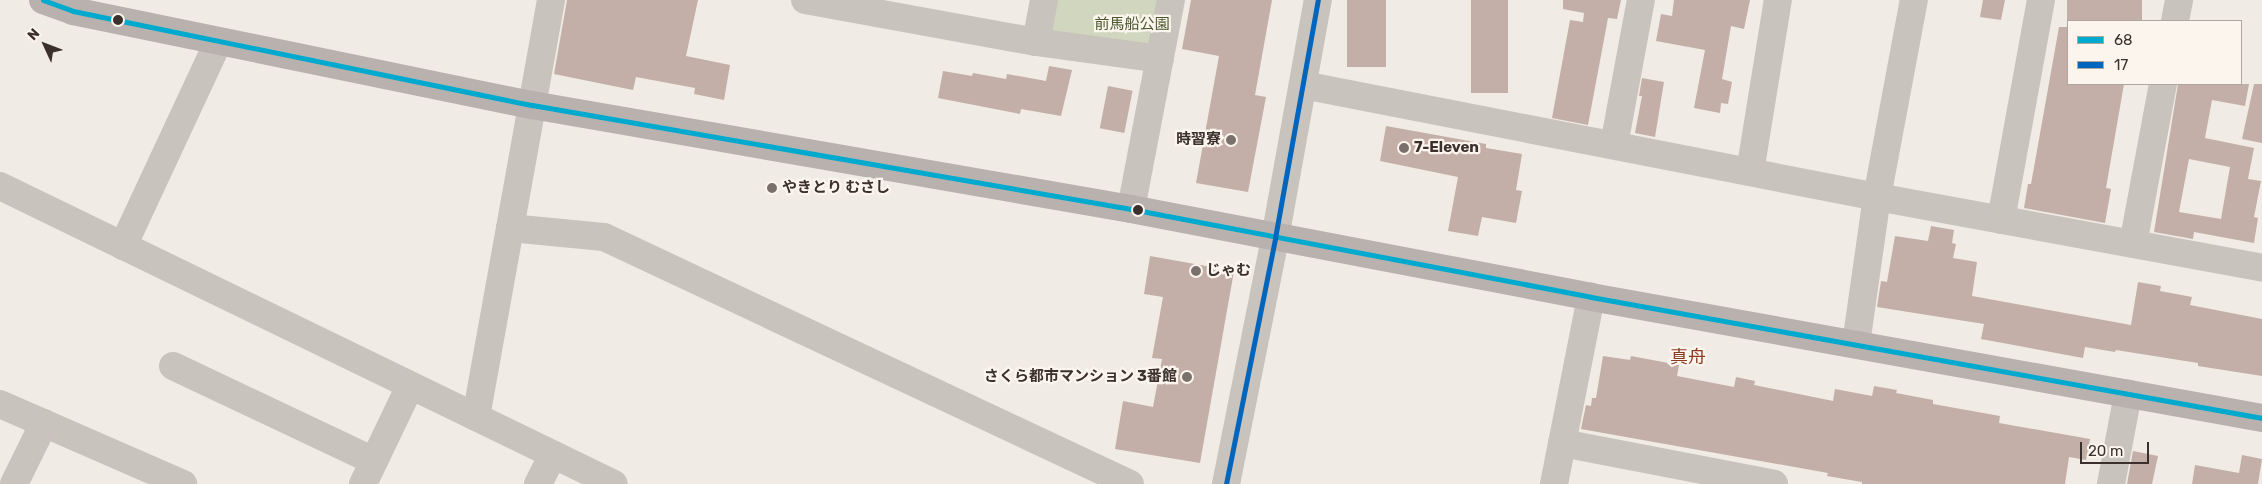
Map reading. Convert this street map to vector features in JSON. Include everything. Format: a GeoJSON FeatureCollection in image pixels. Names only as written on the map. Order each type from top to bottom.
{"type":"FeatureCollection","features":[{"type":"Feature","properties":{"kind":"main road"},"geometry":{"type":"LineString","coordinates":[[43,0],[73,11],[532,105],[1131,209],[1591,297],[2262,418]]}},
{"type":"Feature","properties":{"kind":"main road"},"geometry":{"type":"LineString","coordinates":[[117,0],[218,42]]}},
{"type":"Feature","properties":{"kind":"street"},"geometry":{"type":"LineString","coordinates":[[476,417],[551,0]]}},
{"type":"Feature","properties":{"kind":"street"},"geometry":{"type":"LineString","coordinates":[[805,0],[1036,42],[1160,59]]}},
{"type":"Feature","properties":{"kind":"street"},"geometry":{"type":"LineString","coordinates":[[1036,42],[1044,0]]}},
{"type":"Feature","properties":{"kind":"street"},"geometry":{"type":"LineString","coordinates":[[1131,209],[1171,0]]}},
{"type":"Feature","properties":{"kind":"street"},"geometry":{"type":"LineString","coordinates":[[1226,484],[1275,238],[1318,0]]}},
{"type":"Feature","properties":{"kind":"street"},"geometry":{"type":"LineString","coordinates":[[1614,146],[1641,0]]}},
{"type":"Feature","properties":{"kind":"street"},"geometry":{"type":"LineString","coordinates":[[1750,172],[1778,0]]}},
{"type":"Feature","properties":{"kind":"street"},"geometry":{"type":"LineString","coordinates":[[1856,344],[1877,197],[1914,0]]}},
{"type":"Feature","properties":{"kind":"street"},"geometry":{"type":"LineString","coordinates":[[2001,220],[2041,0]]}},
{"type":"Feature","properties":{"kind":"street"},"geometry":{"type":"LineString","coordinates":[[2175,20],[2179,0]]}},
{"type":"Feature","properties":{"kind":"street"},"geometry":{"type":"LineString","coordinates":[[123,246],[218,42]]}},
{"type":"Feature","properties":{"kind":"street"},"geometry":{"type":"LineString","coordinates":[[2133,244],[2163,85]]}},
{"type":"Feature","properties":{"kind":"street"},"geometry":{"type":"LineString","coordinates":[[1303,86],[1877,197],[2262,268]]}},
{"type":"Feature","properties":{"kind":"street"},"geometry":{"type":"LineString","coordinates":[[0,186],[614,484]]}},
{"type":"Feature","properties":{"kind":"street"},"geometry":{"type":"LineString","coordinates":[[510,228],[604,237],[1130,484]]}},
{"type":"Feature","properties":{"kind":"street"},"geometry":{"type":"LineString","coordinates":[[1554,484],[1591,297]]}},
{"type":"Feature","properties":{"kind":"street"},"geometry":{"type":"LineString","coordinates":[[173,366],[368,473],[410,386]]}},
{"type":"Feature","properties":{"kind":"street"},"geometry":{"type":"LineString","coordinates":[[2111,484],[2128,394]]}},
{"type":"Feature","properties":{"kind":"street"},"geometry":{"type":"LineString","coordinates":[[0,404],[183,484]]}},
{"type":"Feature","properties":{"kind":"street"},"geometry":{"type":"LineString","coordinates":[[14,484],[44,423]]}},
{"type":"Feature","properties":{"kind":"street"},"geometry":{"type":"LineString","coordinates":[[1562,443],[1774,484]]}},
{"type":"Feature","properties":{"kind":"street"},"geometry":{"type":"LineString","coordinates":[[538,484],[552,455]]}},
{"type":"Feature","properties":{"kind":"green space","name":"前馬船公園"},"geometry":{"type":"Polygon","coordinates":[[[1048,0],[1165,0],[1155,54],[1041,37],[1048,0]]]}},
{"type":"Feature","properties":{"kind":"building"},"geometry":{"type":"Polygon","coordinates":[[[567,0],[698,0],[686,56],[730,65],[724,100],[694,94],[695,88],[636,77],[633,90],[554,74],[567,0]]]}},
{"type":"Feature","properties":{"kind":"building"},"geometry":{"type":"Polygon","coordinates":[[[1191,0],[1272,0],[1255,95],[1266,97],[1248,192],[1196,183],[1219,56],[1182,49],[1191,0]]]}},
{"type":"Feature","properties":{"kind":"building"},"geometry":{"type":"Polygon","coordinates":[[[1347,0],[1386,0],[1386,67],[1347,67],[1347,0]]]}},
{"type":"Feature","properties":{"kind":"building"},"geometry":{"type":"Polygon","coordinates":[[[1471,0],[1508,0],[1508,93],[1471,93],[1471,0]]]}},
{"type":"Feature","properties":{"kind":"building"},"geometry":{"type":"Polygon","coordinates":[[[1563,0],[1621,0],[1617,19],[1608,18],[1588,125],[1552,118],[1570,20],[1583,22],[1584,13],[1563,9],[1563,0]]]}},
{"type":"Feature","properties":{"kind":"building"},"geometry":{"type":"Polygon","coordinates":[[[1674,0],[1750,0],[1744,29],[1731,26],[1722,79],[1732,82],[1728,104],[1721,103],[1720,113],[1694,108],[1705,50],[1656,41],[1661,14],[1672,16],[1674,0]]]}},
{"type":"Feature","properties":{"kind":"building"},"geometry":{"type":"Polygon","coordinates":[[[1983,0],[2005,0],[2001,20],[1980,17],[1983,0]]]}},
{"type":"Feature","properties":{"kind":"building"},"geometry":{"type":"Polygon","coordinates":[[[2067,0],[2142,0],[2142,20],[2067,20],[2067,0]]]}},
{"type":"Feature","properties":{"kind":"building"},"geometry":{"type":"Polygon","coordinates":[[[2059,27],[2067,27],[2067,85],[2124,85],[2106,188],[2111,189],[2105,223],[2024,208],[2028,184],[2031,184],[2059,27]]]}},
{"type":"Feature","properties":{"kind":"building"},"geometry":{"type":"Polygon","coordinates":[[[1049,66],[1072,70],[1061,116],[1021,109],[1020,114],[938,98],[943,71],[972,76],[973,73],[1006,79],[1007,74],[1046,81],[1049,66]]]}},
{"type":"Feature","properties":{"kind":"building"},"geometry":{"type":"Polygon","coordinates":[[[1642,78],[1664,82],[1655,137],[1635,133],[1642,96],[1639,96],[1642,78]]]}},
{"type":"Feature","properties":{"kind":"building"},"geometry":{"type":"Polygon","coordinates":[[[2249,84],[2245,106],[2212,100],[2205,138],[2254,148],[2248,179],[2261,181],[2254,217],[2258,218],[2254,243],[2194,232],[2193,239],[2154,232],[2178,85],[2249,84]],[[2189,159],[2179,212],[2221,219],[2230,167],[2189,159]]]}},
{"type":"Feature","properties":{"kind":"building"},"geometry":{"type":"Polygon","coordinates":[[[2254,84],[2262,84],[2262,143],[2242,139],[2254,84]]]}},
{"type":"Feature","properties":{"kind":"building"},"geometry":{"type":"Polygon","coordinates":[[[1108,86],[1133,91],[1124,133],[1100,128],[1108,86]]]}},
{"type":"Feature","properties":{"kind":"building"},"geometry":{"type":"Polygon","coordinates":[[[1386,126],[1486,144],[1486,148],[1522,154],[1516,190],[1522,191],[1516,223],[1482,217],[1478,236],[1448,231],[1458,177],[1380,161],[1386,126]]]}},
{"type":"Feature","properties":{"kind":"building"},"geometry":{"type":"Polygon","coordinates":[[[1931,226],[1954,230],[1952,243],[1956,244],[1953,258],[1977,262],[1972,296],[2131,325],[2138,282],[2161,286],[2160,291],[2192,297],[2190,305],[2262,319],[2262,376],[2198,366],[2198,363],[2116,350],[2115,352],[2085,347],[2083,358],[1981,339],[1984,324],[1877,307],[1881,281],[1887,282],[1895,236],[1928,241],[1931,226]]]}},
{"type":"Feature","properties":{"kind":"building","name":"さくら都市マンション 3番館"},"geometry":{"type":"Polygon","coordinates":[[[1150,256],[1234,271],[1200,463],[1115,449],[1123,401],[1153,407],[1162,359],[1152,358],[1163,297],[1144,294],[1150,256]]]}},
{"type":"Feature","properties":{"kind":"building"},"geometry":{"type":"Polygon","coordinates":[[[1603,356],[1630,360],[1631,356],[1679,365],[1677,376],[1734,387],[1736,377],[1755,381],[1754,385],[1833,401],[1835,389],[1872,396],[1874,386],[1897,390],[1896,393],[1933,400],[1933,404],[2000,416],[1999,423],[2090,439],[2086,460],[2069,457],[2065,484],[1862,484],[1862,482],[1827,476],[1828,473],[1581,429],[1586,405],[1591,406],[1592,398],[1596,398],[1603,356]]]}},
{"type":"Feature","properties":{"kind":"building"},"geometry":{"type":"Polygon","coordinates":[[[2133,451],[2158,456],[2152,484],[2127,484],[2133,451]]]}},
{"type":"Feature","properties":{"kind":"building"},"geometry":{"type":"Polygon","coordinates":[[[2242,455],[2262,459],[2258,484],[2192,484],[2195,465],[2239,473],[2242,455]]]}},
{"type":"Feature","properties":{"kind":"transit line","name":"68"},"geometry":{"type":"LineString","coordinates":[[43,0],[73,11],[532,105],[1131,209],[1591,297],[2262,418]]}},
{"type":"Feature","properties":{"kind":"transit line","name":"17"},"geometry":{"type":"LineString","coordinates":[[1226,484],[1275,238],[1318,0]]}},
{"type":"Feature","properties":{"kind":"place","name":"時習寮"},"geometry":{"type":"Point","coordinates":[1231,140]}},
{"type":"Feature","properties":{"kind":"place","name":"7-Eleven"},"geometry":{"type":"Point","coordinates":[1404,148]}},
{"type":"Feature","properties":{"kind":"place","name":"やきとり むさし"},"geometry":{"type":"Point","coordinates":[772,188]}},
{"type":"Feature","properties":{"kind":"place","name":"じゃむ"},"geometry":{"type":"Point","coordinates":[1196,271]}},
{"type":"Feature","properties":{"kind":"place","name":"さくら都市マンション 3番館"},"geometry":{"type":"Point","coordinates":[1187,377]}},
{"type":"Feature","properties":{"kind":"district","name":"真舟"},"geometry":{"type":"Point","coordinates":[1688,357]}}]}
